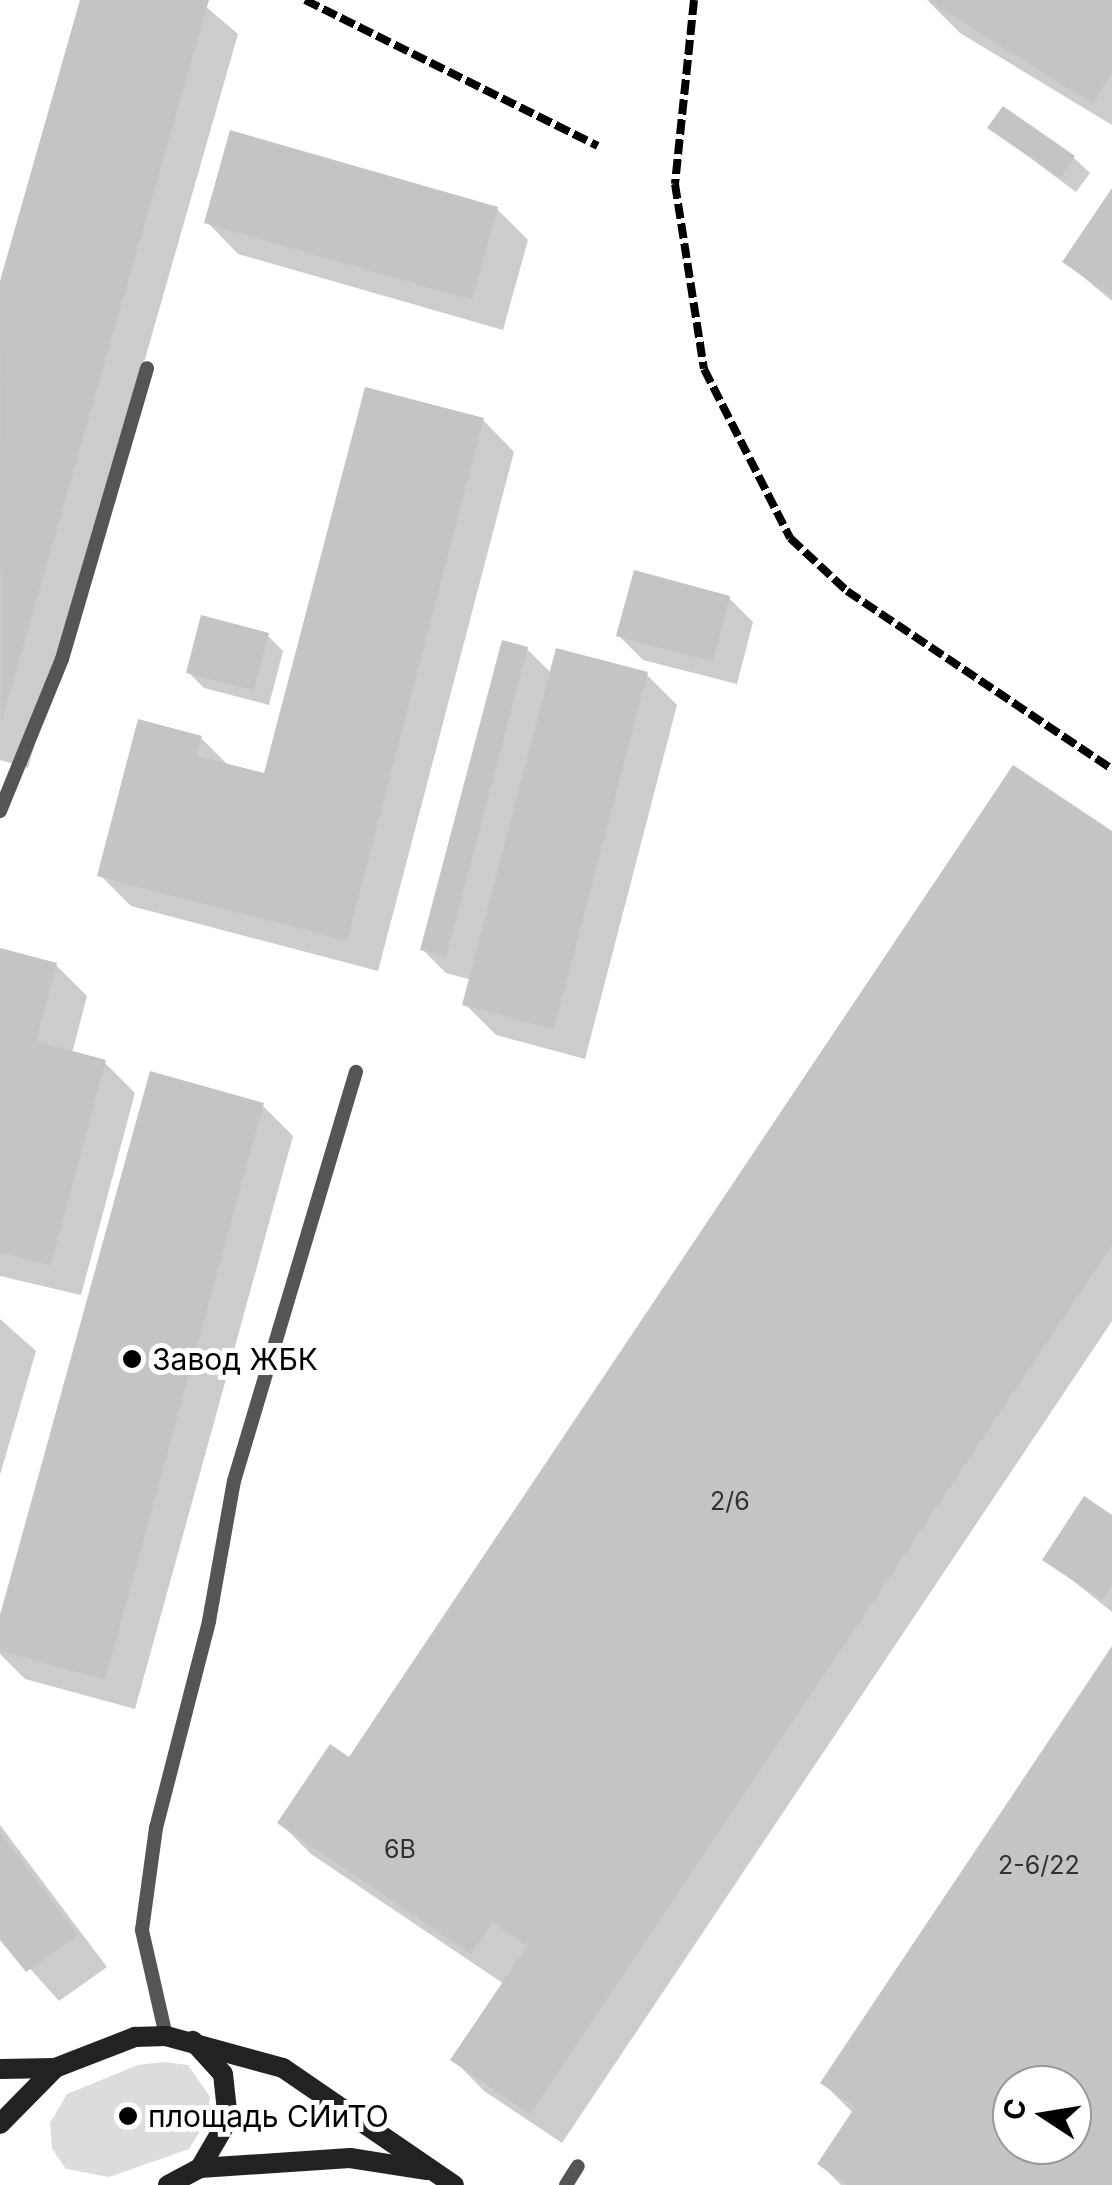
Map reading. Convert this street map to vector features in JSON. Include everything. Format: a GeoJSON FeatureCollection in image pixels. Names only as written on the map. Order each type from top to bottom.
{"type":"FeatureCollection","features":[{"type":"Feature","properties":{"kind":"main road"},"geometry":{"type":"LineString","coordinates":[[0,2069],[55,2068],[135,2037],[166,2036],[193,2041],[283,2068],[454,2185]]}},
{"type":"Feature","properties":{"kind":"main road"},"geometry":{"type":"LineString","coordinates":[[193,2041],[223,2074],[228,2096],[228,2120],[200,2168]]}},
{"type":"Feature","properties":{"kind":"main road"},"geometry":{"type":"LineString","coordinates":[[0,2124],[55,2068]]}},
{"type":"Feature","properties":{"kind":"main road"},"geometry":{"type":"LineString","coordinates":[[168,2185],[200,2168],[350,2158],[434,2170]]}},
{"type":"Feature","properties":{"kind":"lane"},"geometry":{"type":"LineString","coordinates":[[0,811],[62,659],[147,368]]}},
{"type":"Feature","properties":{"kind":"lane"},"geometry":{"type":"LineString","coordinates":[[166,2036],[142,1930],[156,1828],[209,1621],[234,1482],[356,1072]]}},
{"type":"Feature","properties":{"kind":"lane"},"geometry":{"type":"LineString","coordinates":[[566,2185],[578,2166]]}},
{"type":"Feature","properties":{"kind":"shaded area"},"geometry":{"type":"Polygon","coordinates":[[[138,2065],[188,2065],[210,2097],[208,2118],[189,2149],[109,2177],[66,2169],[52,2149],[50,2123],[67,2094],[138,2065]]]}},
{"type":"Feature","properties":{"kind":"building"},"geometry":{"type":"Polygon","coordinates":[[[80,0],[209,0],[1,724],[0,281],[80,0]]]}},
{"type":"Feature","properties":{"kind":"building"},"geometry":{"type":"Polygon","coordinates":[[[927,0],[1112,0],[1112,72],[1093,104],[927,0]]]}},
{"type":"Feature","properties":{"kind":"building"},"geometry":{"type":"Polygon","coordinates":[[[1003,106],[1075,156],[1060,178],[987,128],[1003,106]]]}},
{"type":"Feature","properties":{"kind":"building"},"geometry":{"type":"Polygon","coordinates":[[[230,130],[498,207],[472,300],[204,223],[230,130]]]}},
{"type":"Feature","properties":{"kind":"building"},"geometry":{"type":"Polygon","coordinates":[[[1112,188],[1112,296],[1062,262],[1112,188]]]}},
{"type":"Feature","properties":{"kind":"building"},"geometry":{"type":"Polygon","coordinates":[[[365,387],[484,418],[347,941],[97,876],[138,719],[202,736],[197,756],[264,773],[365,387]]]}},
{"type":"Feature","properties":{"kind":"building"},"geometry":{"type":"Polygon","coordinates":[[[634,570],[730,596],[713,662],[616,636],[634,570]]]}},
{"type":"Feature","properties":{"kind":"building"},"geometry":{"type":"Polygon","coordinates":[[[201,615],[269,633],[254,690],[186,673],[201,615]]]}},
{"type":"Feature","properties":{"kind":"building"},"geometry":{"type":"Polygon","coordinates":[[[502,640],[528,647],[446,957],[420,950],[502,640]]]}},
{"type":"Feature","properties":{"kind":"building"},"geometry":{"type":"Polygon","coordinates":[[[556,648],[648,672],[554,1029],[462,1005],[556,648]]]}},
{"type":"Feature","properties":{"kind":"building"},"geometry":{"type":"Polygon","coordinates":[[[1013,765],[1112,831],[1112,1245],[530,2114],[450,2060],[527,1946],[492,1922],[471,1954],[277,1823],[330,1744],[349,1757],[1013,765]]]}},
{"type":"Feature","properties":{"kind":"building"},"geometry":{"type":"Polygon","coordinates":[[[0,948],[57,963],[36,1041],[106,1060],[51,1265],[0,1252],[0,948]]]}},
{"type":"Feature","properties":{"kind":"building","name":"Завод ЖБК"},"geometry":{"type":"Polygon","coordinates":[[[150,1071],[264,1103],[105,1680],[0,1651],[0,1615],[150,1071]]]}},
{"type":"Feature","properties":{"kind":"building"},"geometry":{"type":"Polygon","coordinates":[[[1084,1496],[1112,1515],[1112,1584],[1102,1600],[1042,1560],[1084,1496]]]}},
{"type":"Feature","properties":{"kind":"building"},"geometry":{"type":"Polygon","coordinates":[[[1112,1646],[1112,2185],[847,2185],[817,2164],[855,2107],[820,2083],[1112,1646]]]}},
{"type":"Feature","properties":{"kind":"building"},"geometry":{"type":"Polygon","coordinates":[[[0,1832],[78,1935],[26,1972],[0,1940],[0,1832]]]}},
{"type":"Feature","properties":{"kind":"railway"},"geometry":{"type":"LineString","coordinates":[[305,0],[598,146]]}},
{"type":"Feature","properties":{"kind":"railway"},"geometry":{"type":"LineString","coordinates":[[694,0],[675,184],[704,369],[790,538],[847,591],[1112,769]]}},
{"type":"Feature","properties":{"kind":"place","name":"Завод ЖБК"},"geometry":{"type":"Point","coordinates":[132,1359]}},
{"type":"Feature","properties":{"kind":"place","name":"площадь СИиТО"},"geometry":{"type":"Point","coordinates":[128,2116]}}]}
